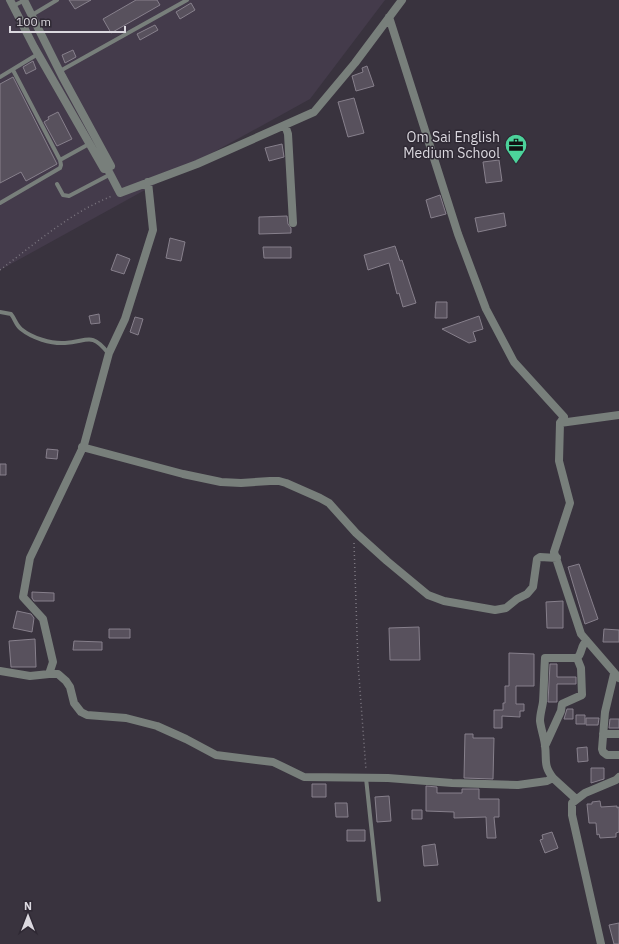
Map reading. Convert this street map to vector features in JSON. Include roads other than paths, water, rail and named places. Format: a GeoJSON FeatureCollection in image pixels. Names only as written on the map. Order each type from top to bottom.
{"type":"FeatureCollection","features":[{"type":"Feature","properties":{"kind":"street"},"geometry":{"type":"LineString","coordinates":[[25,0],[31,16],[110,166],[108,171]]}},
{"type":"Feature","properties":{"kind":"street"},"geometry":{"type":"LineString","coordinates":[[11,3],[89,144],[104,169],[108,171],[120,193],[197,164],[314,112],[355,63],[402,0]]}},
{"type":"Feature","properties":{"kind":"street"},"geometry":{"type":"LineString","coordinates":[[389,17],[458,234],[486,309],[514,362],[564,417],[560,423],[558,461],[570,503],[554,552],[581,634],[617,676],[605,712],[603,752],[607,755],[619,755]]}},
{"type":"Feature","properties":{"kind":"street"},"geometry":{"type":"LineString","coordinates":[[36,50],[45,42]]}},
{"type":"Feature","properties":{"kind":"street"},"geometry":{"type":"LineString","coordinates":[[285,125],[288,134],[293,223]]}},
{"type":"Feature","properties":{"kind":"street"},"geometry":{"type":"LineString","coordinates":[[49,674],[53,662],[43,619],[23,597],[30,558],[82,447],[109,353],[125,319],[153,230],[148,182]]}},
{"type":"Feature","properties":{"kind":"street"},"geometry":{"type":"LineString","coordinates":[[560,423],[619,415]]}},
{"type":"Feature","properties":{"kind":"street"},"geometry":{"type":"LineString","coordinates":[[82,447],[183,474],[221,482],[241,483],[274,481],[286,483],[328,503],[356,533],[387,561],[428,595],[444,601],[495,610],[506,608],[517,599],[527,594],[533,587],[536,559],[540,557],[557,558]]}},
{"type":"Feature","properties":{"kind":"street"},"geometry":{"type":"LineString","coordinates":[[577,658],[580,655],[582,646],[587,641]]}},
{"type":"Feature","properties":{"kind":"street"},"geometry":{"type":"LineString","coordinates":[[576,799],[553,778],[547,770],[540,713],[544,697],[545,658],[577,658]]}},
{"type":"Feature","properties":{"kind":"street"},"geometry":{"type":"LineString","coordinates":[[545,746],[561,711],[562,704],[582,695],[581,668],[577,658]]}},
{"type":"Feature","properties":{"kind":"street"},"geometry":{"type":"LineString","coordinates":[[0,671],[30,676],[58,674],[70,687],[74,703],[81,712],[87,715],[126,718],[157,726],[216,754],[273,762],[304,777],[366,778],[518,785],[548,781],[553,778]]}},
{"type":"Feature","properties":{"kind":"street"},"geometry":{"type":"LineString","coordinates":[[603,734],[619,734]]}},
{"type":"Feature","properties":{"kind":"street"},"geometry":{"type":"LineString","coordinates":[[601,944],[572,816],[572,803],[585,793],[616,780],[619,777]]}},
{"type":"Feature","properties":{"kind":"lane"},"geometry":{"type":"LineString","coordinates":[[11,3],[25,0]]}},
{"type":"Feature","properties":{"kind":"lane"},"geometry":{"type":"LineString","coordinates":[[31,16],[57,0]]}},
{"type":"Feature","properties":{"kind":"lane"},"geometry":{"type":"LineString","coordinates":[[60,71],[187,0]]}},
{"type":"Feature","properties":{"kind":"lane"},"geometry":{"type":"LineString","coordinates":[[0,77],[13,70],[36,50]]}},
{"type":"Feature","properties":{"kind":"lane"},"geometry":{"type":"LineString","coordinates":[[0,203],[60,168],[61,165],[60,160],[13,70]]}},
{"type":"Feature","properties":{"kind":"lane"},"geometry":{"type":"LineString","coordinates":[[60,160],[89,144]]}},
{"type":"Feature","properties":{"kind":"lane"},"geometry":{"type":"LineString","coordinates":[[56,184],[63,195],[69,196],[108,171]]}},
{"type":"Feature","properties":{"kind":"lane"},"geometry":{"type":"LineString","coordinates":[[0,312],[11,314],[19,328],[33,336],[53,343],[65,343],[82,339],[95,340],[102,344],[109,353]]}},
{"type":"Feature","properties":{"kind":"lane"},"geometry":{"type":"LineString","coordinates":[[366,778],[380,900]]}},
{"type":"Feature","properties":{"kind":"place","name":"Om Sai English Medium School"},"geometry":{"type":"Point","coordinates":[516,164]}}]}
